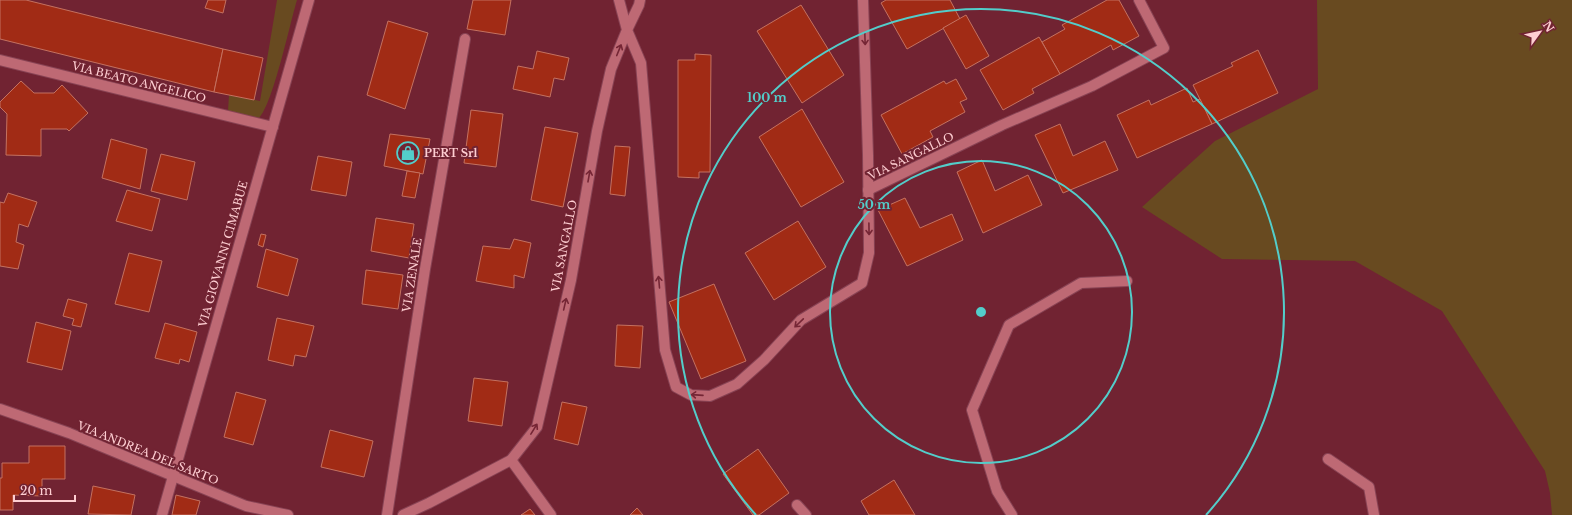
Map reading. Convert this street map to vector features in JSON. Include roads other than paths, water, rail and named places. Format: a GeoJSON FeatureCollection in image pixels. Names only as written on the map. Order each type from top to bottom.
{"type":"FeatureCollection","features":[{"type":"Feature","properties":{"kind":"street","name":"VIA GIOVANNI CIMABUE"},"geometry":{"type":"LineString","coordinates":[[162,515],[309,0]]}},
{"type":"Feature","properties":{"kind":"street"},"geometry":{"type":"LineString","coordinates":[[619,0],[627,30]]}},
{"type":"Feature","properties":{"kind":"street"},"geometry":{"type":"LineString","coordinates":[[863,0],[868,190]]}},
{"type":"Feature","properties":{"kind":"street","name":"VIA SANGALLO"},"geometry":{"type":"LineString","coordinates":[[627,30],[641,63],[665,350],[676,387],[691,395],[710,396],[737,384],[764,360],[801,320],[862,283],[869,253],[868,190],[1002,125],[1092,86],[1164,48],[1139,0]]}},
{"type":"Feature","properties":{"kind":"street","name":"VIA SANGALLO"},"geometry":{"type":"LineString","coordinates":[[511,460],[537,427],[571,280],[599,123],[611,69],[640,3]]}},
{"type":"Feature","properties":{"kind":"street","name":"VIA ZENALE"},"geometry":{"type":"LineString","coordinates":[[387,515],[422,285],[465,39]]}},
{"type":"Feature","properties":{"kind":"street","name":"VIA BEATO ANGELICO"},"geometry":{"type":"LineString","coordinates":[[0,60],[273,127]]}},
{"type":"Feature","properties":{"kind":"street"},"geometry":{"type":"LineString","coordinates":[[1012,515],[997,491],[972,410],[1009,325],[1081,283],[1127,281]]}},
{"type":"Feature","properties":{"kind":"street","name":"VIA ANDREA DEL SARTO"},"geometry":{"type":"LineString","coordinates":[[0,409],[69,433],[246,506],[288,515]]}},
{"type":"Feature","properties":{"kind":"street"},"geometry":{"type":"LineString","coordinates":[[1328,459],[1369,486],[1374,515]]}},
{"type":"Feature","properties":{"kind":"street"},"geometry":{"type":"LineString","coordinates":[[403,515],[416,513],[511,460],[551,515]]}},
{"type":"Feature","properties":{"kind":"street"},"geometry":{"type":"LineString","coordinates":[[797,505],[806,515]]}},
{"type":"Feature","properties":{"kind":"place","name":"PERT Srl"},"geometry":{"type":"Point","coordinates":[408,153]}}]}
